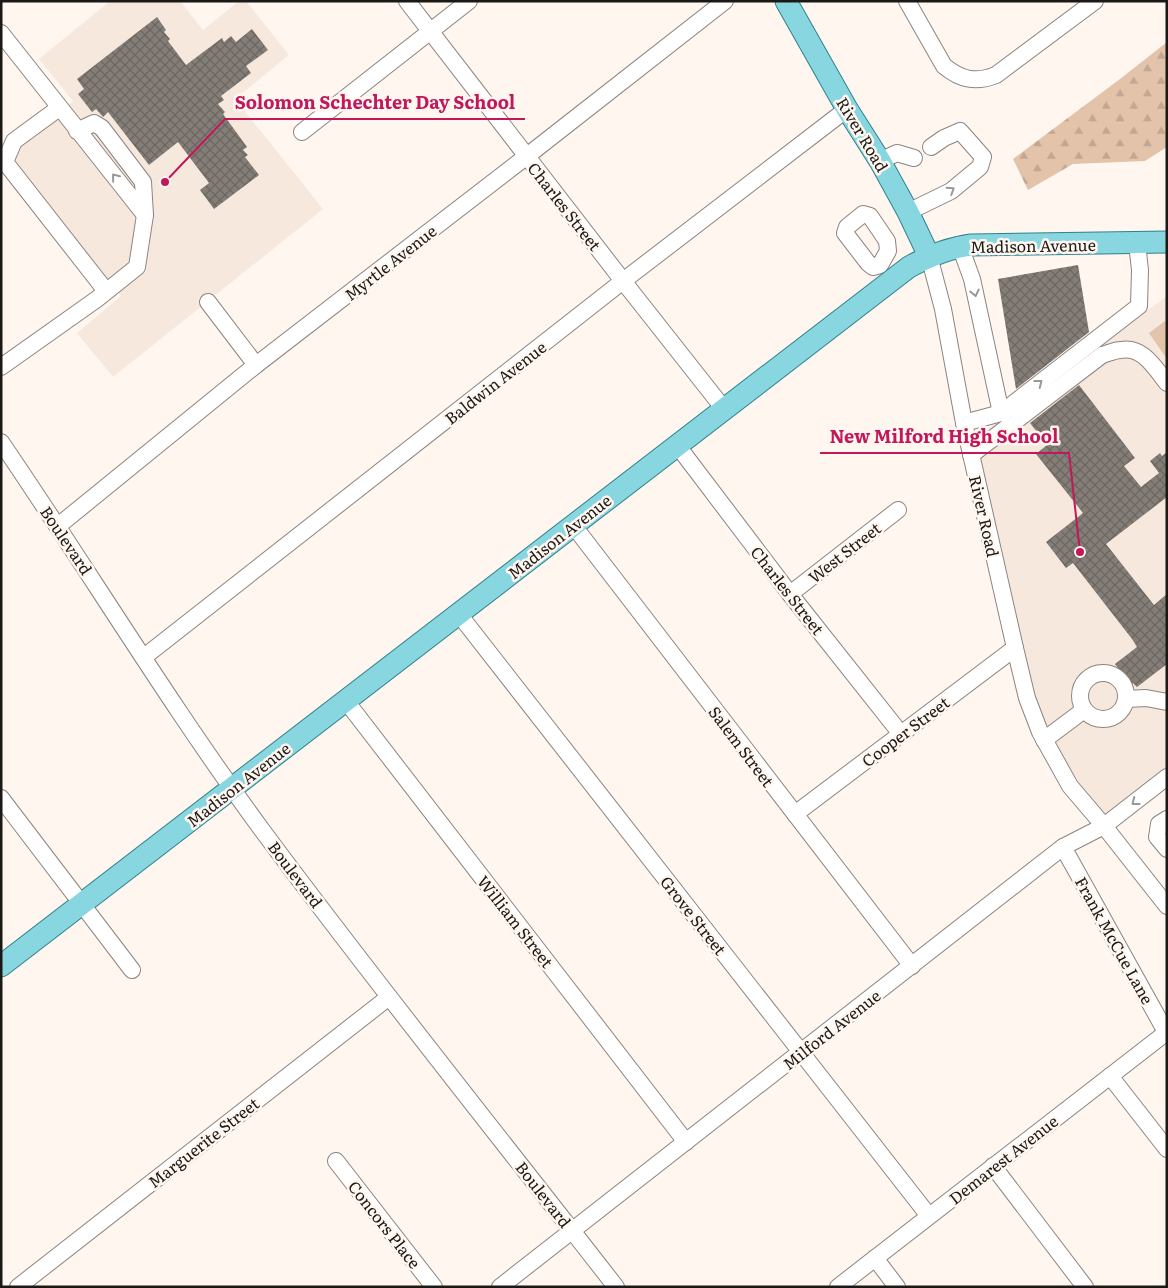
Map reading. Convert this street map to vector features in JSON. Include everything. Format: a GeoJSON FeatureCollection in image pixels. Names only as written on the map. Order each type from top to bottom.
{"type":"FeatureCollection","features":[{"type":"Feature","properties":{"kind":"main road","name":"River Road"},"geometry":{"type":"LineString","coordinates":[[786,1],[880,161],[908,212],[929,256]]}},
{"type":"Feature","properties":{"kind":"main road","name":"Madison Avenue"},"geometry":{"type":"LineString","coordinates":[[1,966],[724,409],[885,273],[909,267],[929,256],[960,246],[1167,242]]}},
{"type":"Feature","properties":{"kind":"street","name":"Charles Street"},"geometry":{"type":"LineString","coordinates":[[408,1],[724,409]]}},
{"type":"Feature","properties":{"kind":"street"},"geometry":{"type":"LineString","coordinates":[[302,132],[469,1]]}},
{"type":"Feature","properties":{"kind":"street","name":"Myrtle Avenue"},"geometry":{"type":"LineString","coordinates":[[58,526],[256,365],[725,1]]}},
{"type":"Feature","properties":{"kind":"street"},"geometry":{"type":"LineString","coordinates":[[907,1],[944,66],[963,78],[975,80],[996,75],[1095,1]]}},
{"type":"Feature","properties":{"kind":"street"},"geometry":{"type":"LineString","coordinates":[[1,34],[145,215],[137,267],[1,367]]}},
{"type":"Feature","properties":{"kind":"street"},"geometry":{"type":"LineString","coordinates":[[59,108],[14,142],[5,162],[101,295]]}},
{"type":"Feature","properties":{"kind":"street","name":"Baldwin Avenue"},"geometry":{"type":"LineString","coordinates":[[144,657],[623,281],[848,109]]}},
{"type":"Feature","properties":{"kind":"street"},"geometry":{"type":"LineString","coordinates":[[908,212],[951,191],[980,167],[983,157],[960,132],[944,138],[931,147]]}},
{"type":"Feature","properties":{"kind":"street"},"geometry":{"type":"LineString","coordinates":[[880,161],[897,153],[914,158]]}},
{"type":"Feature","properties":{"kind":"street"},"geometry":{"type":"LineString","coordinates":[[964,422],[1000,413],[1139,306],[1140,270],[1137,243]]}},
{"type":"Feature","properties":{"kind":"street"},"geometry":{"type":"LineString","coordinates":[[960,246],[972,279],[1000,413]]}},
{"type":"Feature","properties":{"kind":"street","name":"River Road"},"geometry":{"type":"LineString","coordinates":[[929,256],[943,309],[964,422],[1027,698],[1044,740],[1070,786],[1167,906]]}},
{"type":"Feature","properties":{"kind":"street"},"geometry":{"type":"LineString","coordinates":[[208,302],[256,365]]}},
{"type":"Feature","properties":{"kind":"street"},"geometry":{"type":"LineString","coordinates":[[972,455],[1102,355],[1122,349],[1135,350],[1147,358],[1167,383]]}},
{"type":"Feature","properties":{"kind":"street","name":"Boulevard"},"geometry":{"type":"LineString","coordinates":[[1,442],[232,788],[389,997],[616,1287]]}},
{"type":"Feature","properties":{"kind":"street","name":"Charles Street"},"geometry":{"type":"LineString","coordinates":[[677,445],[790,594],[901,734]]}},
{"type":"Feature","properties":{"kind":"street","name":"West Street"},"geometry":{"type":"LineString","coordinates":[[790,594],[898,510]]}},
{"type":"Feature","properties":{"kind":"street","name":"Salem Street"},"geometry":{"type":"LineString","coordinates":[[573,525],[912,966]]}},
{"type":"Feature","properties":{"kind":"street","name":"Grove Street"},"geometry":{"type":"LineString","coordinates":[[458,613],[930,1216]]}},
{"type":"Feature","properties":{"kind":"street","name":"Cooper Street"},"geometry":{"type":"LineString","coordinates":[[795,814],[1015,648]]}},
{"type":"Feature","properties":{"kind":"street"},"geometry":{"type":"LineString","coordinates":[[1100,672],[1108,673],[1116,676],[1122,682],[1125,688],[1126,699],[1122,710],[1110,718],[1096,718],[1084,710],[1080,703],[1079,695],[1081,687],[1092,675],[1100,672]]}},
{"type":"Feature","properties":{"kind":"street"},"geometry":{"type":"LineString","coordinates":[[1126,699],[1146,698],[1167,702]]}},
{"type":"Feature","properties":{"kind":"street","name":"William Street"},"geometry":{"type":"LineString","coordinates":[[346,701],[686,1142]]}},
{"type":"Feature","properties":{"kind":"street"},"geometry":{"type":"LineString","coordinates":[[1044,740],[1084,710]]}},
{"type":"Feature","properties":{"kind":"street","name":"Milford Avenue"},"geometry":{"type":"LineString","coordinates":[[500,1287],[1063,847],[1104,826],[1167,777]]}},
{"type":"Feature","properties":{"kind":"street"},"geometry":{"type":"LineString","coordinates":[[1,798],[132,970]]}},
{"type":"Feature","properties":{"kind":"street"},"geometry":{"type":"LineString","coordinates":[[1167,819],[1159,824],[1157,837],[1167,849]]}},
{"type":"Feature","properties":{"kind":"street","name":"Frank McCue Lane"},"geometry":{"type":"LineString","coordinates":[[1063,847],[1166,1032]]}},
{"type":"Feature","properties":{"kind":"street","name":"Marguerite Street"},"geometry":{"type":"LineString","coordinates":[[18,1287],[389,997]]}},
{"type":"Feature","properties":{"kind":"street","name":"Demarest Avenue"},"geometry":{"type":"LineString","coordinates":[[838,1287],[1166,1032]]}},
{"type":"Feature","properties":{"kind":"street"},"geometry":{"type":"LineString","coordinates":[[1110,1076],[1167,1149]]}},
{"type":"Feature","properties":{"kind":"street","name":"Concors Place"},"geometry":{"type":"LineString","coordinates":[[336,1161],[434,1287]]}},
{"type":"Feature","properties":{"kind":"street"},"geometry":{"type":"LineString","coordinates":[[993,1166],[1085,1287]]}},
{"type":"Feature","properties":{"kind":"street"},"geometry":{"type":"LineString","coordinates":[[875,1258],[897,1287]]}},
{"type":"Feature","properties":{"kind":"shaded area"},"geometry":{"type":"Polygon","coordinates":[[[110,1],[180,1],[203,30],[239,1],[246,1],[289,55],[235,99],[323,209],[113,377],[77,333],[121,296],[7,154],[73,101],[39,59],[110,1]]]}},
{"type":"Feature","properties":{"kind":"shaded area"},"geometry":{"type":"Polygon","coordinates":[[[1167,296],[1167,777],[1104,826],[1040,732],[969,443],[1167,296]]]}},
{"type":"Feature","properties":{"kind":"green space"},"geometry":{"type":"Polygon","coordinates":[[[1167,42],[1167,147],[1145,161],[1073,164],[1028,190],[1013,159],[1167,42]]]}},
{"type":"Feature","properties":{"kind":"green space"},"geometry":{"type":"Polygon","coordinates":[[[1165,321],[1167,323],[1167,359],[1149,333],[1165,321]]]}},
{"type":"Feature","properties":{"kind":"building"},"geometry":{"type":"Polygon","coordinates":[[[157,17],[166,30],[164,32],[170,39],[168,41],[186,65],[222,38],[224,42],[231,36],[236,42],[252,29],[268,50],[246,66],[251,73],[221,96],[224,100],[218,104],[247,147],[243,150],[248,155],[245,157],[259,175],[214,209],[200,190],[209,183],[178,142],[149,165],[108,112],[103,117],[96,109],[92,112],[78,94],[84,89],[77,79],[157,17]]]}},
{"type":"Feature","properties":{"kind":"building"},"geometry":{"type":"Polygon","coordinates":[[[1078,265],[1089,332],[1016,389],[998,279],[1078,265]]]}},
{"type":"Feature","properties":{"kind":"building"},"geometry":{"type":"Polygon","coordinates":[[[1079,385],[1135,458],[1124,466],[1141,487],[1159,473],[1150,461],[1160,453],[1162,456],[1167,452],[1167,497],[1106,544],[1154,605],[1167,594],[1167,664],[1137,687],[1133,683],[1131,685],[1115,664],[1137,647],[1132,639],[1073,563],[1066,568],[1046,542],[1083,513],[1036,454],[1047,445],[1030,423],[1079,385]]]}},
{"type":"Feature","properties":{"kind":"place","name":"Solomon Schechter Day School"},"geometry":{"type":"Point","coordinates":[165,182]}},
{"type":"Feature","properties":{"kind":"place","name":"New Milford High School"},"geometry":{"type":"Point","coordinates":[1080,552]}}]}
